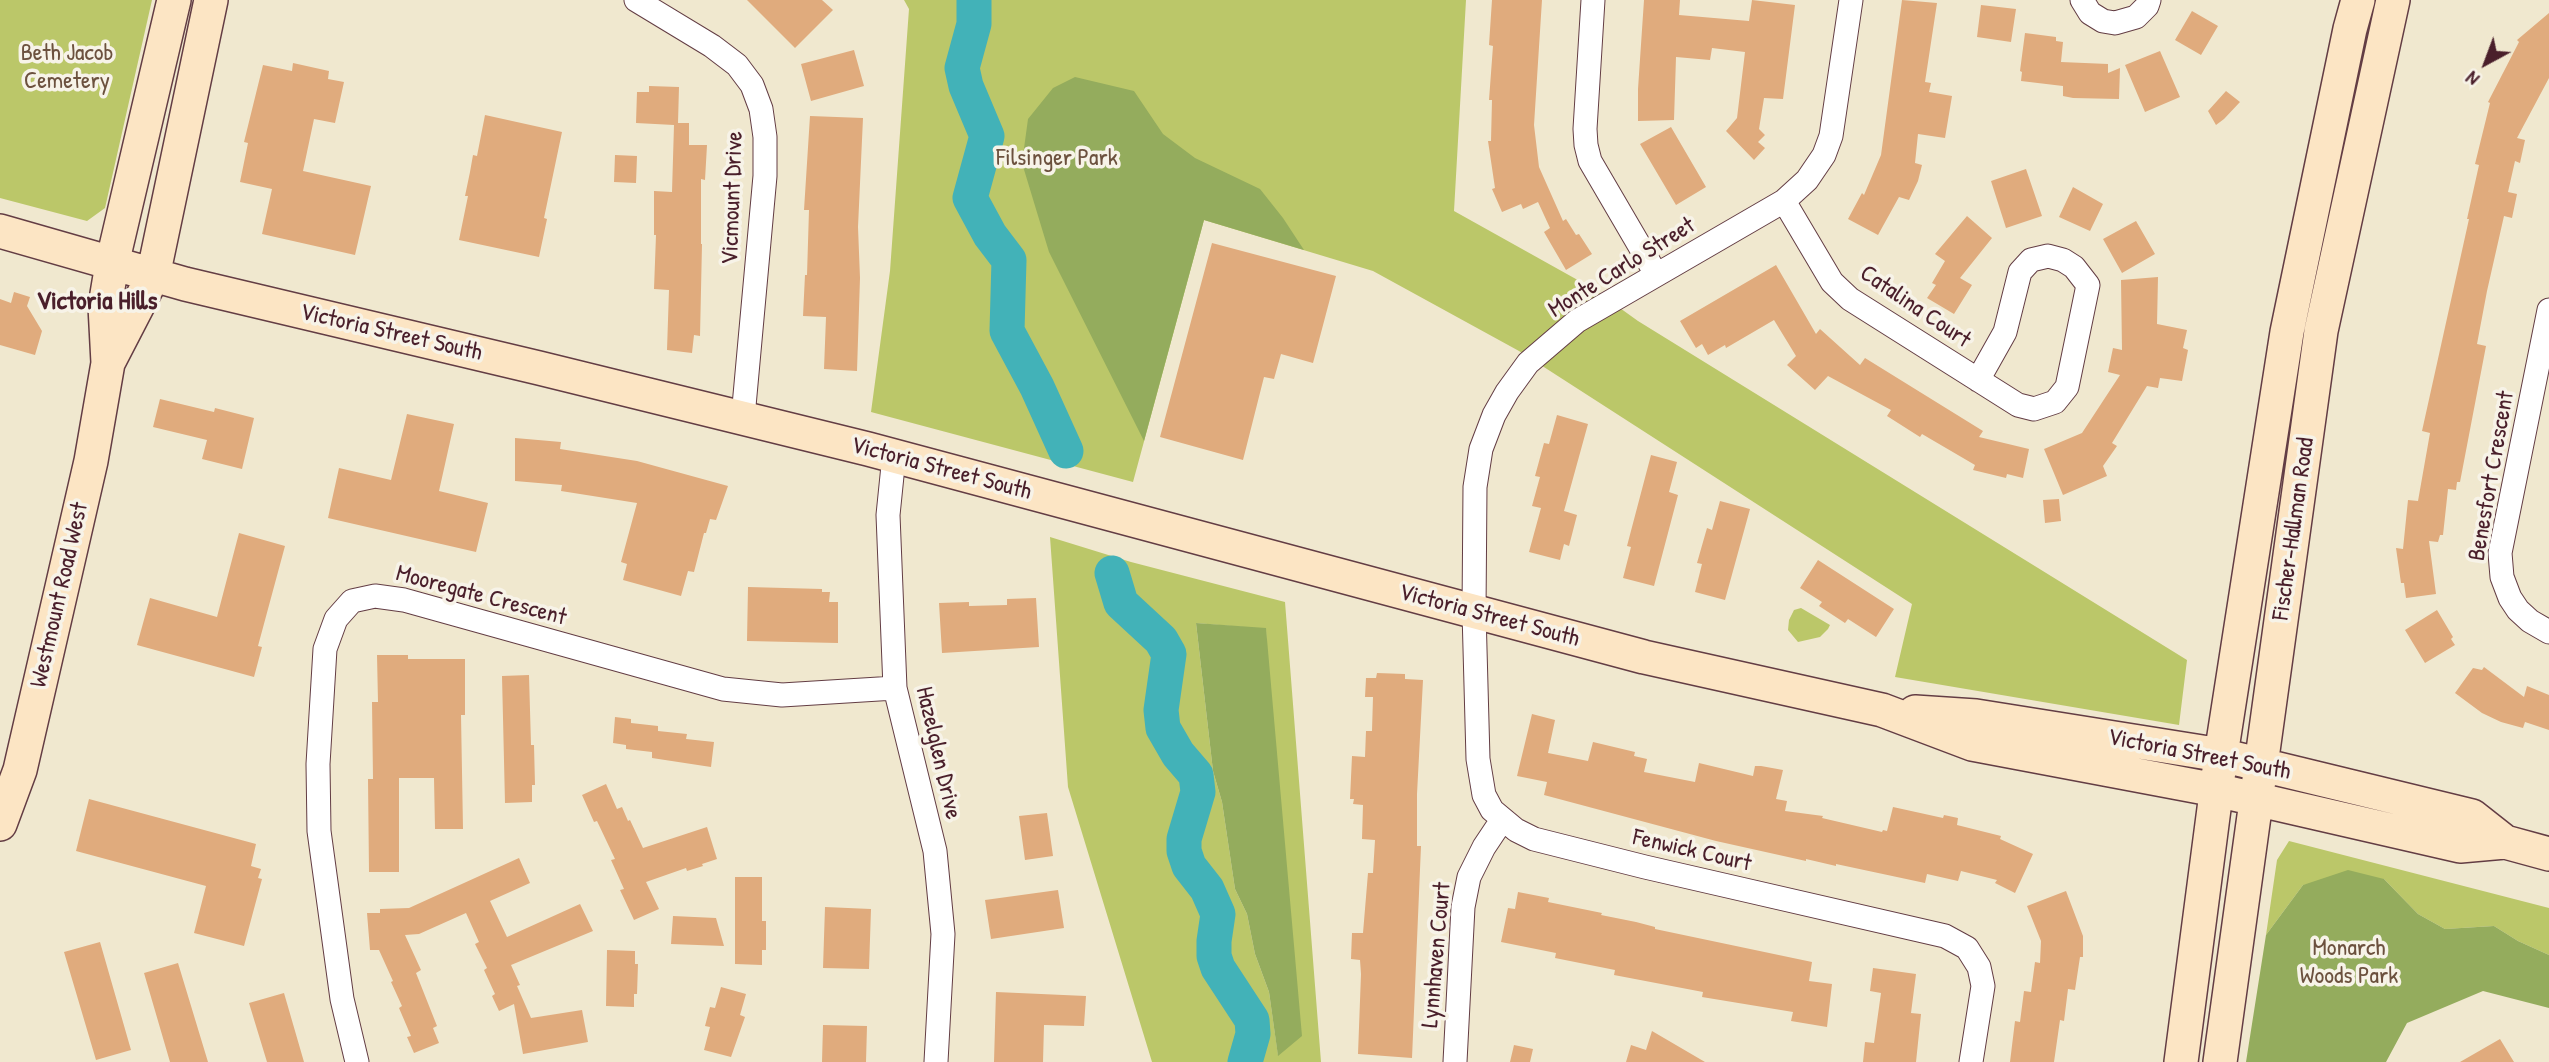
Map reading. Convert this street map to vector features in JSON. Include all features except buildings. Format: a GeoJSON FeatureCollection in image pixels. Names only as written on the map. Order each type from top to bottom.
{"type":"FeatureCollection","features":[{"type":"Feature","properties":{"kind":"main road","name":"Westmount Road West"},"geometry":{"type":"LineString","coordinates":[[0,824],[20,770],[91,461],[108,363],[105,306],[112,264],[174,0]]}},
{"type":"Feature","properties":{"kind":"main road","name":"Westmount Road West"},"geometry":{"type":"LineString","coordinates":[[108,363],[153,276],[211,0]]}},
{"type":"Feature","properties":{"kind":"main road","name":"Fischer-Hallman Road"},"geometry":{"type":"LineString","coordinates":[[2181,1062],[2221,755],[2287,332],[2358,0]]}},
{"type":"Feature","properties":{"kind":"main road","name":"Fischer-Hallman Road"},"geometry":{"type":"LineString","coordinates":[[2220,1062],[2321,331],[2393,0]]}},
{"type":"Feature","properties":{"kind":"main road","name":"Victoria Street South"},"geometry":{"type":"LineString","coordinates":[[0,231],[153,276],[743,417],[894,456],[1644,657],[1882,710],[1972,744],[2216,790],[2259,782]]}},
{"type":"Feature","properties":{"kind":"main road","name":"Victoria Street South"},"geometry":{"type":"LineString","coordinates":[[1882,710],[1976,716],[2221,755],[2259,782],[2460,846],[2505,842],[2549,854]]}},
{"type":"Feature","properties":{"kind":"street","name":"Vicmount Drive"},"geometry":{"type":"LineString","coordinates":[[636,0],[712,46],[737,65],[752,85],[761,109],[765,137],[765,176],[743,417]]}},
{"type":"Feature","properties":{"kind":"street"},"geometry":{"type":"LineString","coordinates":[[1593,0],[1586,145],[1590,161],[1656,274]]}},
{"type":"Feature","properties":{"kind":"street","name":"Monte Carlo Street"},"geometry":{"type":"LineString","coordinates":[[1474,612],[1475,487],[1481,449],[1494,415],[1507,392],[1528,363],[1577,321],[1784,201],[1807,180],[1827,146],[1851,0]]}},
{"type":"Feature","properties":{"kind":"street"},"geometry":{"type":"LineString","coordinates":[[2082,0],[2090,13],[2103,21],[2115,23],[2136,17],[2149,0]]}},
{"type":"Feature","properties":{"kind":"street","name":"Catalina Court"},"geometry":{"type":"LineString","coordinates":[[1784,201],[1832,282],[1850,299],[1978,380],[2018,405],[2034,409],[2055,402],[2067,387],[2088,285],[2074,267],[2063,260],[2048,256],[2031,260],[2020,272],[2005,332],[1978,380]]}},
{"type":"Feature","properties":{"kind":"street","name":"Benesfort Crescent"},"geometry":{"type":"LineString","coordinates":[[2549,310],[2500,553],[2502,577],[2510,598],[2530,621],[2549,632]]}},
{"type":"Feature","properties":{"kind":"street","name":"Hazelglen Drive"},"geometry":{"type":"LineString","coordinates":[[894,456],[888,515],[895,688],[935,851],[943,934],[936,1062]]}},
{"type":"Feature","properties":{"kind":"street","name":"Mooregate Crescent"},"geometry":{"type":"LineString","coordinates":[[357,1062],[342,999],[319,831],[318,764],[325,649],[336,619],[352,601],[375,596],[404,600],[723,689],[782,695],[895,688]]}},
{"type":"Feature","properties":{"kind":"street","name":"Fenwick Court"},"geometry":{"type":"LineString","coordinates":[[1474,612],[1478,759],[1484,795],[1492,810],[1502,820],[1534,839],[1945,936],[1967,948],[1979,967],[1983,986],[1970,1062]]}},
{"type":"Feature","properties":{"kind":"street","name":"Lynnhaven Court"},"geometry":{"type":"LineString","coordinates":[[1455,1062],[1463,907],[1468,877],[1502,820]]}},
{"type":"Feature","properties":{"kind":"green space","name":"Beth Jacob Cemetery"},"geometry":{"type":"Polygon","coordinates":[[[0,0],[152,0],[105,208],[87,221],[0,198],[0,0]]]}},
{"type":"Feature","properties":{"kind":"green space","name":"Filsinger Park"},"geometry":{"type":"Polygon","coordinates":[[[904,0],[1466,0],[1454,211],[1592,288],[1638,321],[2187,660],[2179,725],[1895,677],[1912,604],[1519,351],[1373,271],[1204,220],[1133,482],[871,412],[890,271],[909,9],[904,0]]]}},
{"type":"Feature","properties":{"kind":"green space"},"geometry":{"type":"Polygon","coordinates":[[[1075,77],[1134,91],[1163,134],[1195,158],[1260,189],[1304,250],[1204,220],[1144,441],[1049,252],[1022,163],[1028,119],[1053,88],[1075,77]]]}},
{"type":"Feature","properties":{"kind":"green space"},"geometry":{"type":"Polygon","coordinates":[[[1050,537],[1131,562],[1285,602],[1321,1062],[1152,1062],[1068,787],[1050,537]],[[1196,623],[1213,771],[1222,802],[1235,889],[1247,914],[1255,954],[1269,992],[1278,1055],[1266,629],[1196,623]]]}},
{"type":"Feature","properties":{"kind":"green space"},"geometry":{"type":"Polygon","coordinates":[[[1801,608],[1830,625],[1820,637],[1798,642],[1788,630],[1794,610],[1801,608]]]}},
{"type":"Feature","properties":{"kind":"green space"},"geometry":{"type":"Polygon","coordinates":[[[1196,623],[1266,628],[1302,1036],[1278,1056],[1269,992],[1255,954],[1247,914],[1235,889],[1222,802],[1213,771],[1196,623]]]}},
{"type":"Feature","properties":{"kind":"green space"},"geometry":{"type":"Polygon","coordinates":[[[2289,841],[2549,908],[2549,955],[2494,926],[2445,929],[2418,914],[2384,879],[2303,885],[2266,935],[2277,860],[2289,841]]]}},
{"type":"Feature","properties":{"kind":"green space","name":"Monarch Woods Park"},"geometry":{"type":"Polygon","coordinates":[[[2348,870],[2384,879],[2418,914],[2445,929],[2494,926],[2549,955],[2549,1008],[2483,991],[2407,1023],[2386,1062],[2246,1062],[2266,935],[2303,885],[2348,870]]]}},
{"type":"Feature","properties":{"kind":"waterway"},"geometry":{"type":"LineString","coordinates":[[974,0],[974,24],[962,68],[966,86],[987,136],[970,198],[990,235],[1009,260],[1007,331],[1037,387],[1066,451]]}},
{"type":"Feature","properties":{"kind":"waterway"},"geometry":{"type":"LineString","coordinates":[[1112,573],[1121,603],[1161,640],[1169,654],[1161,710],[1163,728],[1178,754],[1196,775],[1198,792],[1184,839],[1184,851],[1189,866],[1207,889],[1218,914],[1214,941],[1214,956],[1218,968],[1252,1020],[1253,1034],[1245,1062]]}},
{"type":"Feature","properties":{"kind":"district","name":"Victoria Hills"},"geometry":{"type":"Point","coordinates":[97,302]}}]}
